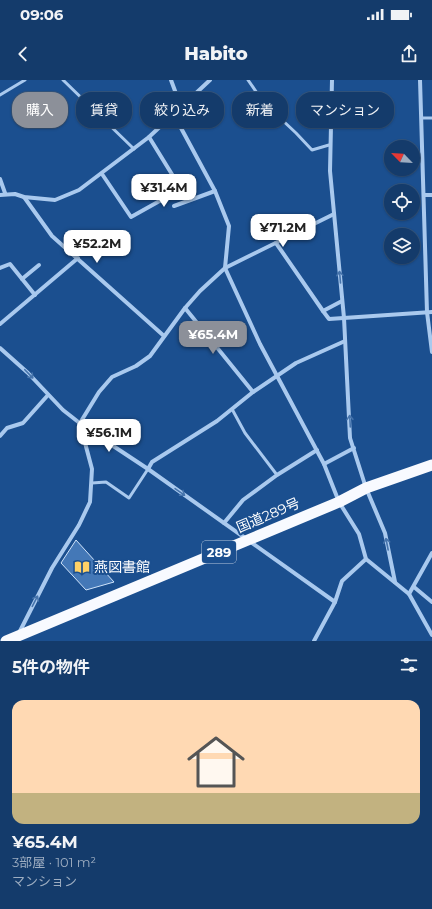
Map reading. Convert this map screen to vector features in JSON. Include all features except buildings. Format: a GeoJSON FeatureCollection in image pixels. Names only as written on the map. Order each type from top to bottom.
{"type":"FeatureCollection","features":[{"type":"Feature","properties":{"kind":"highway","name":"国道289号"},"geometry":{"type":"LineString","coordinates":[[6,641],[17,639],[340,502],[366,488],[432,465]]}},
{"type":"Feature","properties":{"kind":"street"},"geometry":{"type":"LineString","coordinates":[[171,80],[175,92]]}},
{"type":"Feature","properties":{"kind":"street"},"geometry":{"type":"LineString","coordinates":[[197,92],[210,80]]}},
{"type":"Feature","properties":{"kind":"street"},"geometry":{"type":"LineString","coordinates":[[332,80],[329,146],[330,171],[344,318],[350,438],[366,488],[385,533],[395,582]]}},
{"type":"Feature","properties":{"kind":"street"},"geometry":{"type":"LineString","coordinates":[[420,80],[432,352]]}},
{"type":"Feature","properties":{"kind":"street"},"geometry":{"type":"LineString","coordinates":[[0,179],[2,194],[55,200],[79,190],[102,174],[160,128]]}},
{"type":"Feature","properties":{"kind":"street"},"geometry":{"type":"LineString","coordinates":[[181,128],[215,192],[229,226],[225,268],[276,376],[317,450],[340,502],[359,534],[366,559],[409,594],[432,635]]}},
{"type":"Feature","properties":{"kind":"street"},"geometry":{"type":"LineString","coordinates":[[102,174],[131,217],[181,189],[150,137]]}},
{"type":"Feature","properties":{"kind":"street"},"geometry":{"type":"LineString","coordinates":[[174,206],[215,192]]}},
{"type":"Feature","properties":{"kind":"street"},"geometry":{"type":"LineString","coordinates":[[424,195],[432,195]]}},
{"type":"Feature","properties":{"kind":"street"},"geometry":{"type":"LineString","coordinates":[[24,197],[52,236],[164,336]]}},
{"type":"Feature","properties":{"kind":"street"},"geometry":{"type":"LineString","coordinates":[[17,639],[52,568],[90,502],[92,469],[80,423],[99,392],[112,377],[136,366],[150,356],[185,308],[200,291],[225,268],[334,214]]}},
{"type":"Feature","properties":{"kind":"street"},"geometry":{"type":"LineString","coordinates":[[276,243],[329,319],[430,312]]}},
{"type":"Feature","properties":{"kind":"street"},"geometry":{"type":"LineString","coordinates":[[0,324],[78,258]]}},
{"type":"Feature","properties":{"kind":"street"},"geometry":{"type":"LineString","coordinates":[[0,268],[10,264],[35,294]]}},
{"type":"Feature","properties":{"kind":"street"},"geometry":{"type":"LineString","coordinates":[[22,279],[39,265]]}},
{"type":"Feature","properties":{"kind":"street"},"geometry":{"type":"LineString","coordinates":[[323,311],[342,300]]}},
{"type":"Feature","properties":{"kind":"street"},"geometry":{"type":"LineString","coordinates":[[185,308],[253,392]]}},
{"type":"Feature","properties":{"kind":"street"},"geometry":{"type":"LineString","coordinates":[[148,469],[152,462],[217,421],[253,392],[296,363],[345,341]]}},
{"type":"Feature","properties":{"kind":"street"},"geometry":{"type":"LineString","coordinates":[[0,348],[28,373],[48,395],[80,423],[148,469],[335,602]]}},
{"type":"Feature","properties":{"kind":"street"},"geometry":{"type":"LineString","coordinates":[[0,436],[7,428],[23,423],[48,395]]}},
{"type":"Feature","properties":{"kind":"street"},"geometry":{"type":"LineString","coordinates":[[324,464],[354,448]]}},
{"type":"Feature","properties":{"kind":"street"},"geometry":{"type":"LineString","coordinates":[[224,523],[243,500],[277,475],[317,450]]}},
{"type":"Feature","properties":{"kind":"street"},"geometry":{"type":"LineString","coordinates":[[409,594],[432,553]]}},
{"type":"Feature","properties":{"kind":"street"},"geometry":{"type":"LineString","coordinates":[[314,641],[335,602],[342,581],[366,559]]}},
{"type":"Feature","properties":{"kind":"street"},"geometry":{"type":"LineString","coordinates":[[414,587],[432,602]]}},
{"type":"Feature","properties":{"kind":"lane"},"geometry":{"type":"LineString","coordinates":[[0,95],[25,80]]}},
{"type":"Feature","properties":{"kind":"lane"},"geometry":{"type":"LineString","coordinates":[[63,80],[134,149]]}},
{"type":"Feature","properties":{"kind":"lane"},"geometry":{"type":"LineString","coordinates":[[248,80],[264,103],[312,150],[329,146]]}},
{"type":"Feature","properties":{"kind":"lane"},"geometry":{"type":"LineString","coordinates":[[422,118],[432,118]]}},
{"type":"Feature","properties":{"kind":"lane"},"geometry":{"type":"LineString","coordinates":[[232,409],[246,433],[277,475]]}},
{"type":"Feature","properties":{"kind":"lane"},"geometry":{"type":"LineString","coordinates":[[92,483],[106,482],[128,498],[148,469]]}},
{"type":"Feature","properties":{"kind":"place","name":"燕図書館"},"geometry":{"type":"Point","coordinates":[82,567]}}]}
